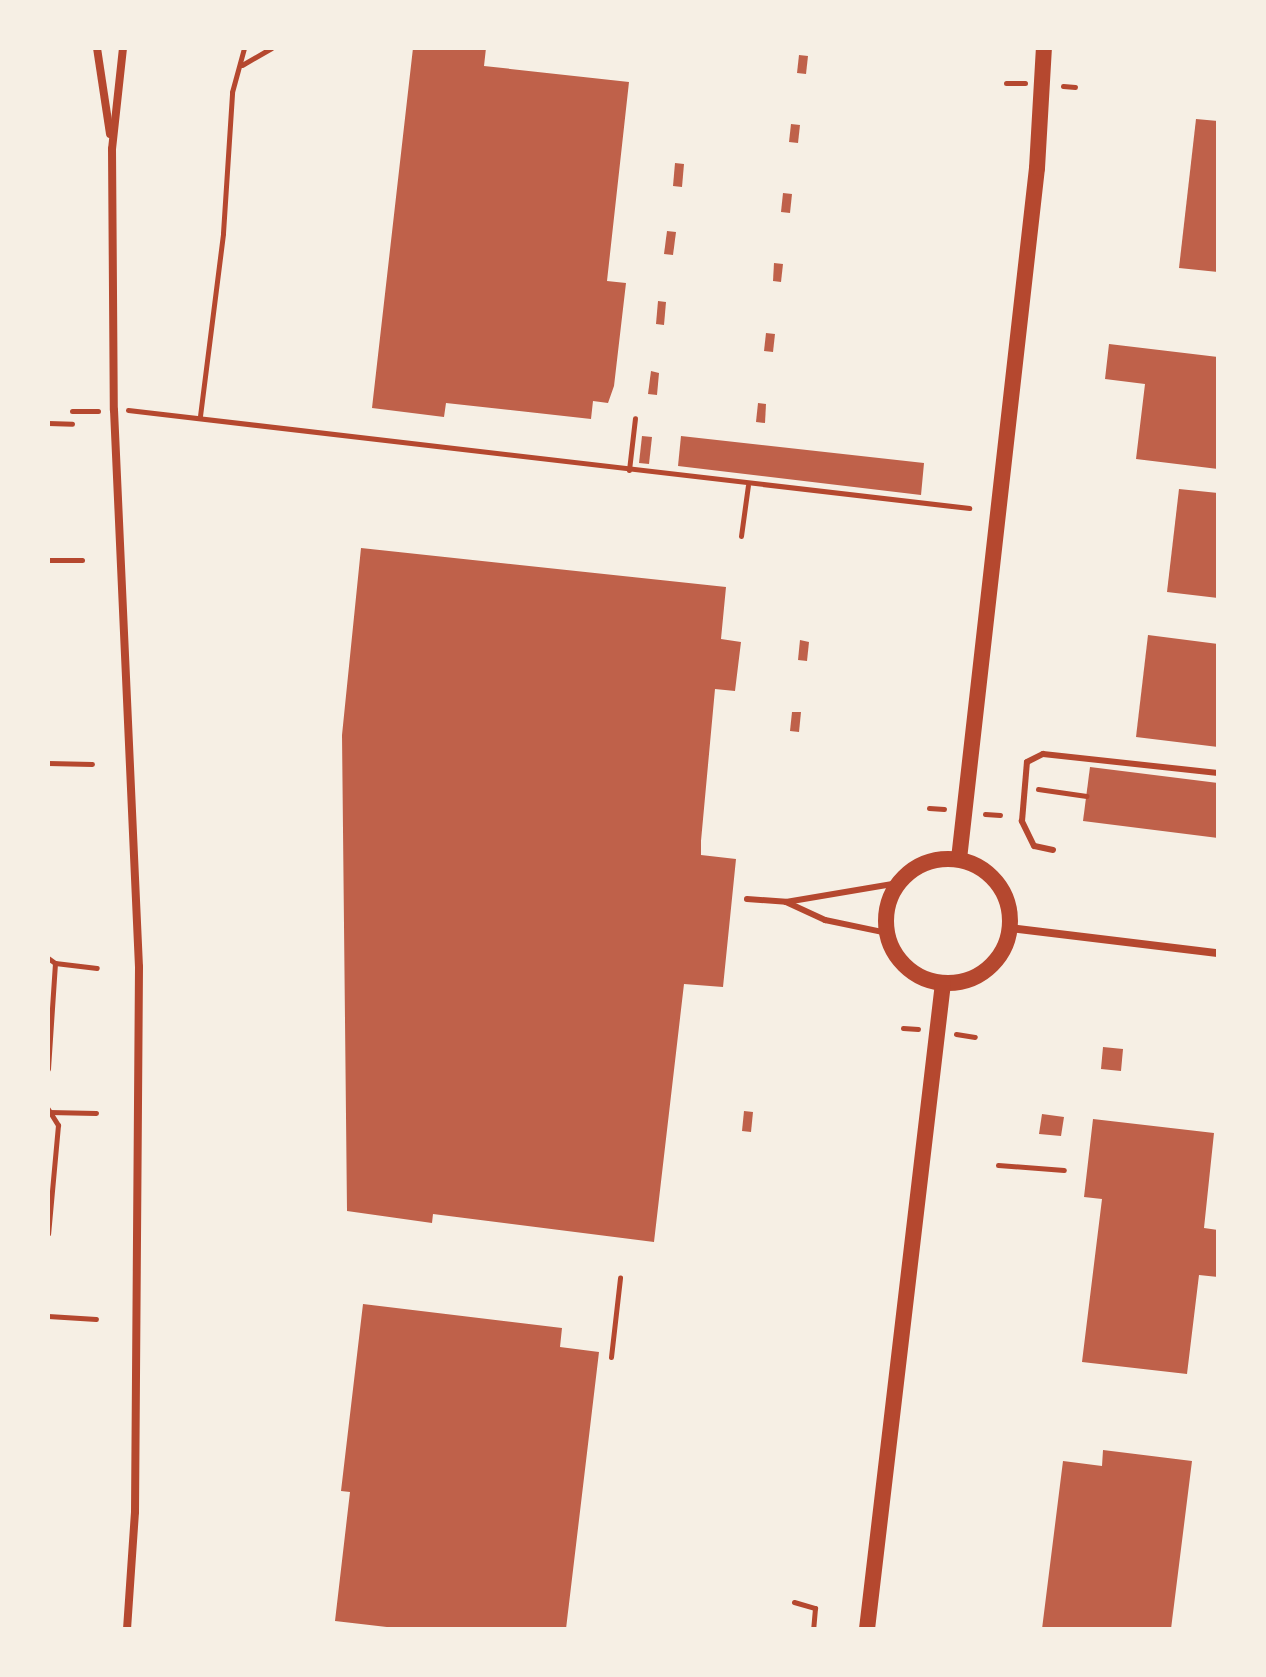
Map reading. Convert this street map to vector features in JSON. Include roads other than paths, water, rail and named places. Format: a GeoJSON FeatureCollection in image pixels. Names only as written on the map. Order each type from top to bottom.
{"type":"FeatureCollection","features":[{"type":"Feature","properties":{"kind":"main road"},"geometry":{"type":"LineString","coordinates":[[959,859],[1037,168],[1044,48]]}},
{"type":"Feature","properties":{"kind":"main road"},"geometry":{"type":"LineString","coordinates":[[959,859],[977,865],[998,884],[1010,910],[1010,928],[990,967],[976,977],[943,983],[907,967],[887,933],[886,915],[898,883],[925,862],[959,859]]}},
{"type":"Feature","properties":{"kind":"main road"},"geometry":{"type":"LineString","coordinates":[[867,1629],[943,983]]}},
{"type":"Feature","properties":{"kind":"street"},"geometry":{"type":"LineString","coordinates":[[97,48],[112,149]]}},
{"type":"Feature","properties":{"kind":"street"},"geometry":{"type":"LineString","coordinates":[[123,48],[112,149],[114,410],[139,967],[138,1323],[127,1629]]}},
{"type":"Feature","properties":{"kind":"street"},"geometry":{"type":"LineString","coordinates":[[1010,928],[1218,953]]}},
{"type":"Feature","properties":{"kind":"lane"},"geometry":{"type":"LineString","coordinates":[[1053,850],[1034,846],[1022,821],[1027,762],[1043,754],[1218,773]]}},
{"type":"Feature","properties":{"kind":"lane"},"geometry":{"type":"LineString","coordinates":[[747,899],[786,902],[898,883]]}},
{"type":"Feature","properties":{"kind":"lane"},"geometry":{"type":"LineString","coordinates":[[786,902],[825,920],[887,933]]}}]}
